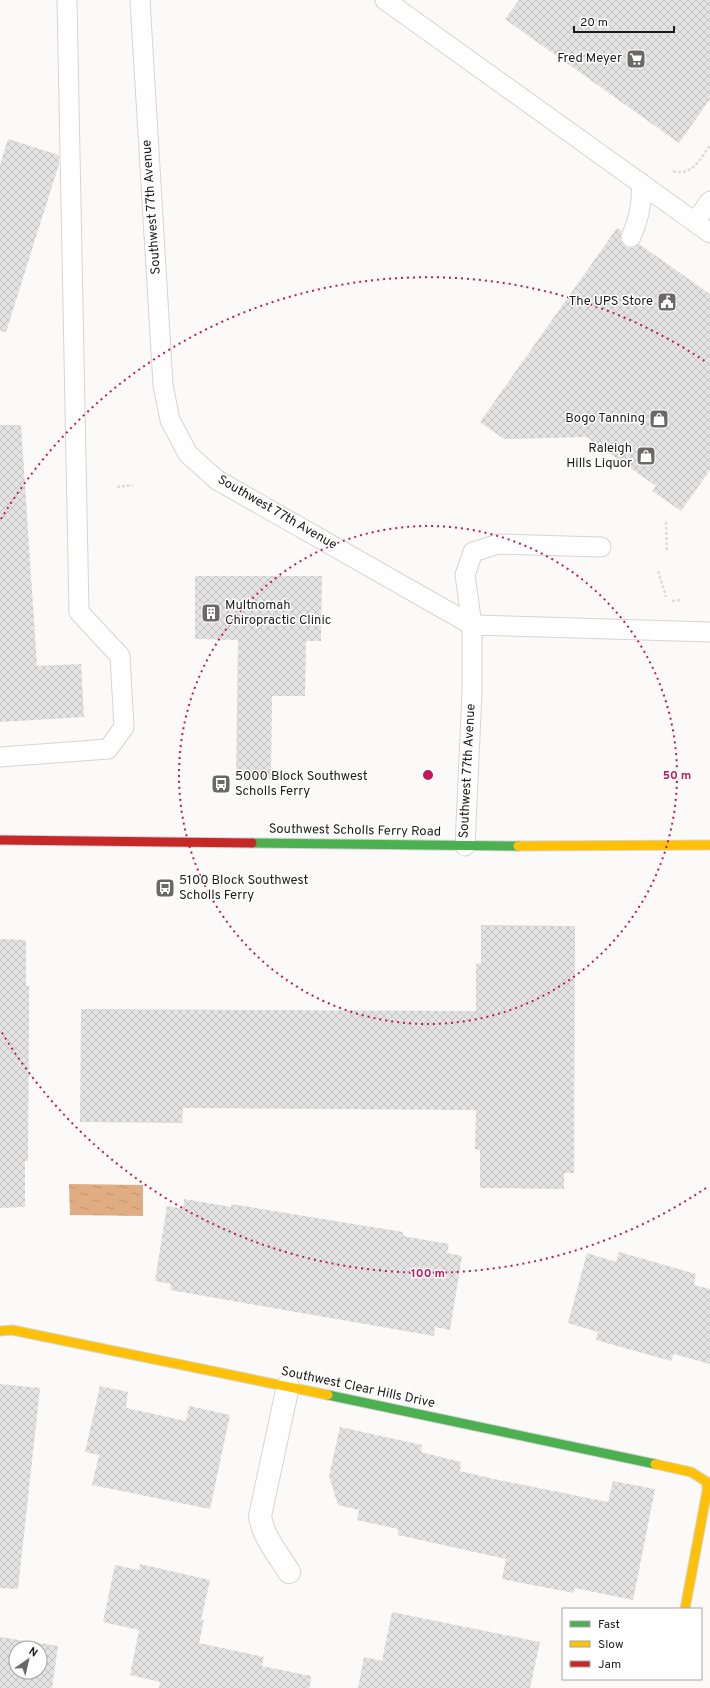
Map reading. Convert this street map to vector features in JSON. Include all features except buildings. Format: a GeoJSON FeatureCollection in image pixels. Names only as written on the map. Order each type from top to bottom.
{"type":"FeatureCollection","features":[{"type":"Feature","properties":{"kind":"street","name":"Southwest Scholls Ferry Road"},"geometry":{"type":"LineString","coordinates":[[0,840],[465,846],[710,845]]}},
{"type":"Feature","properties":{"kind":"street","name":"Southwest Clear Hills Drive"},"geometry":{"type":"LineString","coordinates":[[0,1331],[12,1330],[288,1386],[691,1472],[707,1482],[707,1500],[685,1608]]}},
{"type":"Feature","properties":{"kind":"street"},"geometry":{"type":"LineString","coordinates":[[288,1386],[260,1516],[266,1536],[290,1572]]}},
{"type":"Feature","properties":{"kind":"lane","name":"Southwest 77th Avenue"},"geometry":{"type":"LineString","coordinates":[[140,0],[163,384],[170,420],[188,454],[217,480],[472,625],[472,693],[465,846]]}},
{"type":"Feature","properties":{"kind":"lane"},"geometry":{"type":"LineString","coordinates":[[385,0],[702,227],[710,201]]}},
{"type":"Feature","properties":{"kind":"lane"},"geometry":{"type":"LineString","coordinates":[[0,757],[108,748],[124,727],[120,656],[79,612],[67,8]]}},
{"type":"Feature","properties":{"kind":"lane"},"geometry":{"type":"LineString","coordinates":[[631,237],[641,208],[641,183]]}},
{"type":"Feature","properties":{"kind":"lane"},"geometry":{"type":"LineString","coordinates":[[601,547],[498,544],[473,552],[465,575],[472,625],[710,632]]}},
{"type":"Feature","properties":{"kind":"path"},"geometry":{"type":"LineString","coordinates":[[669,170],[677,172],[691,170],[710,145]]}},
{"type":"Feature","properties":{"kind":"path"},"geometry":{"type":"LineString","coordinates":[[117,487],[133,485]]}},
{"type":"Feature","properties":{"kind":"path"},"geometry":{"type":"LineString","coordinates":[[666,522],[667,552]]}},
{"type":"Feature","properties":{"kind":"path"},"geometry":{"type":"LineString","coordinates":[[658,571],[666,597]]}},
{"type":"Feature","properties":{"kind":"path"},"geometry":{"type":"LineString","coordinates":[[672,601],[680,600]]}},
{"type":"Feature","properties":{"kind":"water"},"geometry":{"type":"Polygon","coordinates":[[[69,1184],[143,1185],[143,1216],[70,1215],[69,1184]]]}},
{"type":"Feature","properties":{"kind":"traffic: fast"},"geometry":{"type":"LineString","coordinates":[[252,843],[518,846]]}},
{"type":"Feature","properties":{"kind":"traffic: fast"},"geometry":{"type":"LineString","coordinates":[[328,1395],[655,1464]]}},
{"type":"Feature","properties":{"kind":"traffic: slow"},"geometry":{"type":"LineString","coordinates":[[518,846],[710,845]]}},
{"type":"Feature","properties":{"kind":"traffic: slow"},"geometry":{"type":"LineString","coordinates":[[0,1331],[12,1330],[328,1395]]}},
{"type":"Feature","properties":{"kind":"traffic: slow"},"geometry":{"type":"LineString","coordinates":[[655,1464],[691,1472],[707,1482],[707,1491],[685,1608]]}},
{"type":"Feature","properties":{"kind":"traffic: jam"},"geometry":{"type":"LineString","coordinates":[[0,840],[252,843]]}},
{"type":"Feature","properties":{"kind":"place","name":"Fred Meyer"},"geometry":{"type":"Point","coordinates":[636,59]}},
{"type":"Feature","properties":{"kind":"place","name":"The UPS Store"},"geometry":{"type":"Point","coordinates":[667,302]}},
{"type":"Feature","properties":{"kind":"place","name":"Bogo Tanning"},"geometry":{"type":"Point","coordinates":[659,419]}},
{"type":"Feature","properties":{"kind":"place","name":"Raleigh Hills Liquor"},"geometry":{"type":"Point","coordinates":[646,456]}},
{"type":"Feature","properties":{"kind":"place","name":"Multnomah Chiropractic Clinic"},"geometry":{"type":"Point","coordinates":[211,613]}},
{"type":"Feature","properties":{"kind":"place","name":"5000 Block Southwest Scholls Ferry"},"geometry":{"type":"Point","coordinates":[221,784]}},
{"type":"Feature","properties":{"kind":"place","name":"5100 Block Southwest Scholls Ferry"},"geometry":{"type":"Point","coordinates":[165,888]}}]}
